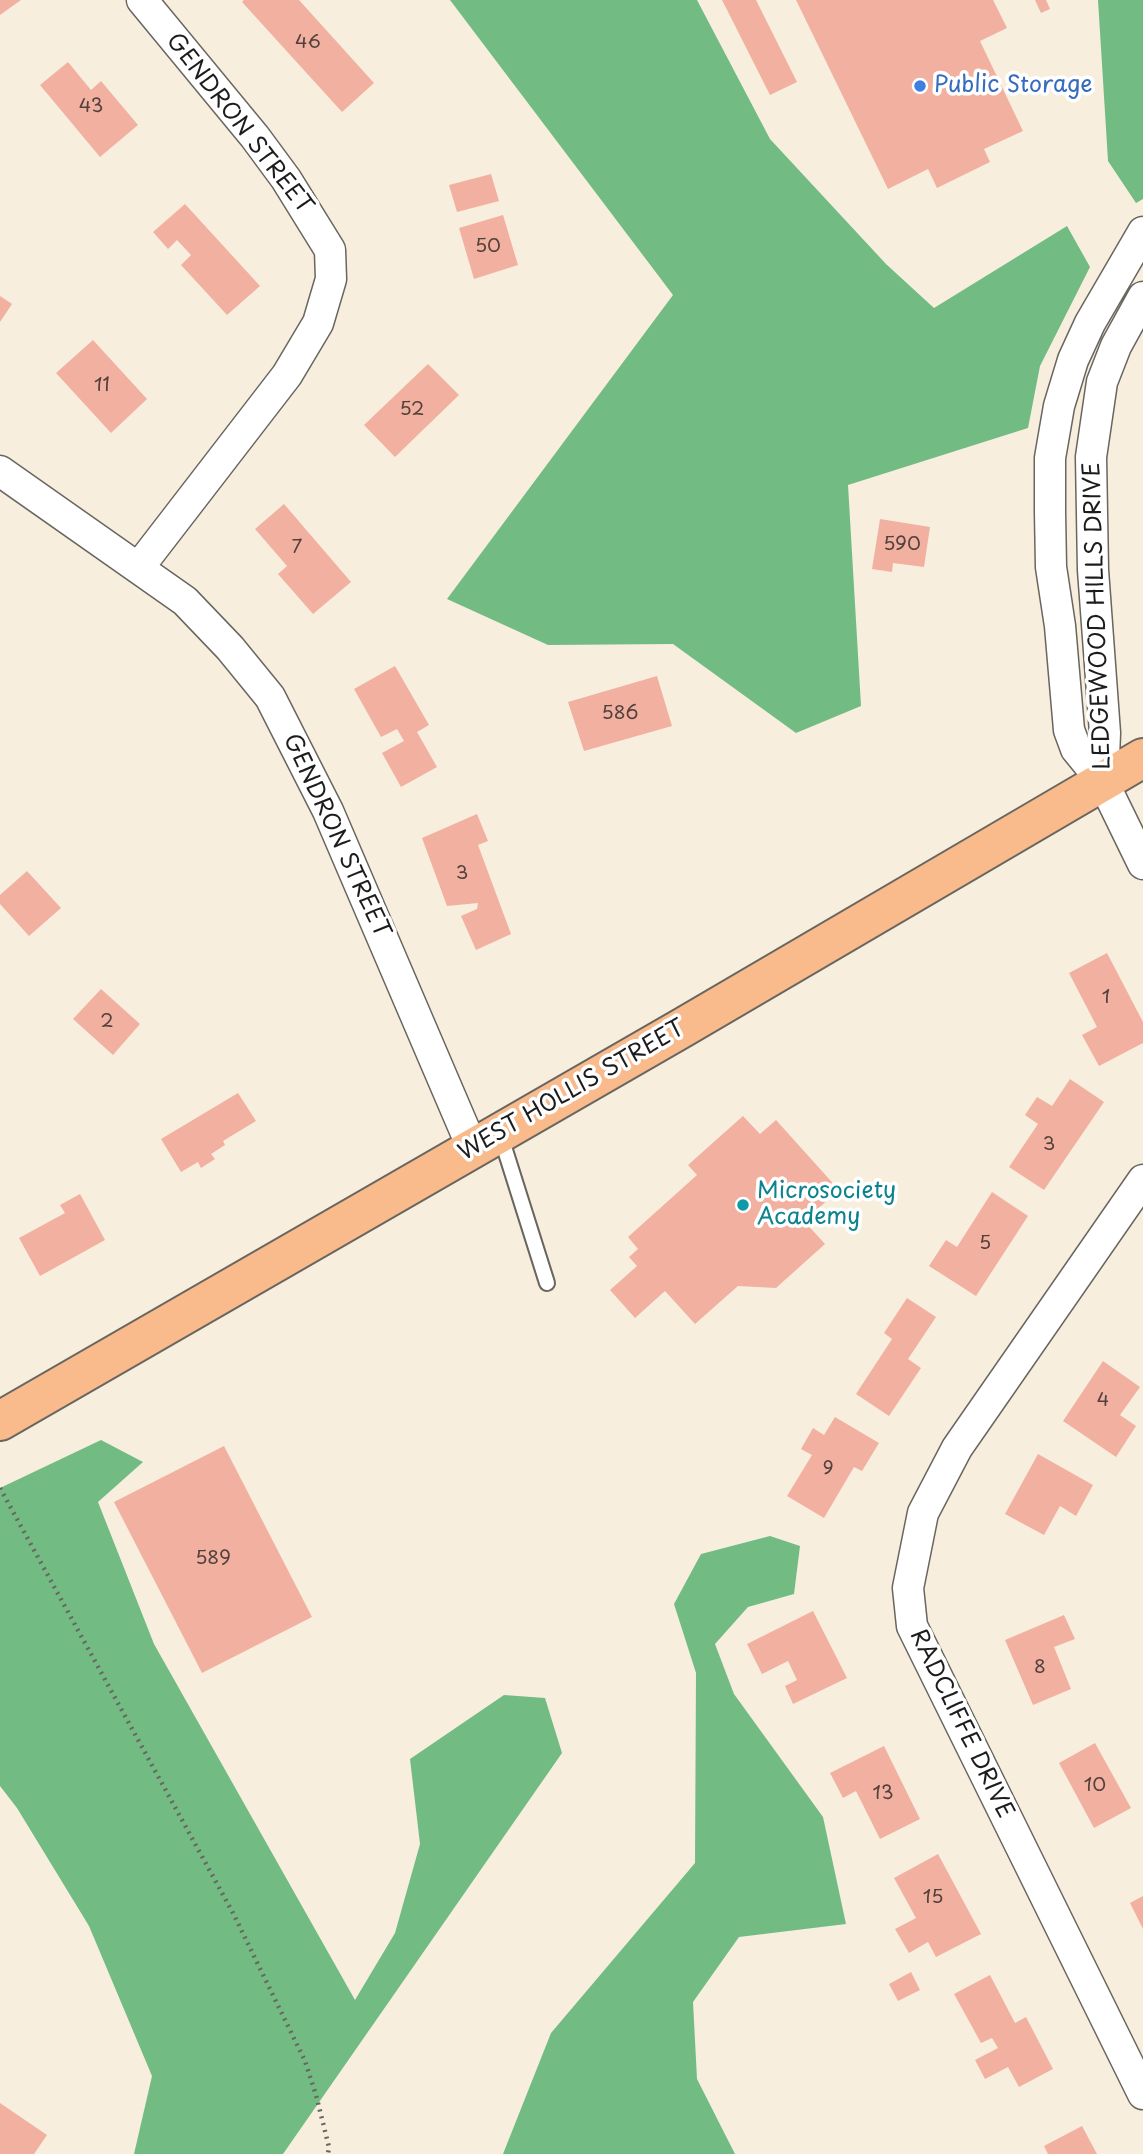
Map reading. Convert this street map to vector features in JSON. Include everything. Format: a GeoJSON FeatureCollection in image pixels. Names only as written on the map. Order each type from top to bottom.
{"type":"FeatureCollection","features":[{"type":"Feature","properties":{"kind":"main road","name":"WEST HOLLIS STREET"},"geometry":{"type":"LineString","coordinates":[[0,1421],[682,1028],[1143,758]]}},
{"type":"Feature","properties":{"kind":"street","name":"GENDRON STREET"},"geometry":{"type":"LineString","coordinates":[[139,568],[287,375],[317,323],[331,279],[330,250],[286,179],[255,137],[142,0]]}},
{"type":"Feature","properties":{"kind":"street","name":"LEDGEWOOD HILLS DRIVE"},"geometry":{"type":"LineString","coordinates":[[1103,782],[1076,749],[1069,730],[1060,626],[1051,567],[1050,458],[1059,406],[1073,360],[1090,323],[1143,232]]}},
{"type":"Feature","properties":{"kind":"street","name":"LEDGEWOOD HILLS DRIVE"},"geometry":{"type":"LineString","coordinates":[[1103,782],[1105,733],[1093,570],[1091,457],[1102,382],[1116,346],[1143,297]]}},
{"type":"Feature","properties":{"kind":"street","name":"GENDRON STREET"},"geometry":{"type":"LineString","coordinates":[[0,471],[185,601],[230,648],[270,696],[486,1139]]}},
{"type":"Feature","properties":{"kind":"street"},"geometry":{"type":"LineString","coordinates":[[1103,782],[1143,864]]}},
{"type":"Feature","properties":{"kind":"street","name":"RADCLIFFE DRIVE"},"geometry":{"type":"LineString","coordinates":[[1143,1180],[957,1448],[923,1513],[908,1588],[912,1626],[1143,2094]]}},
{"type":"Feature","properties":{"kind":"lane"},"geometry":{"type":"LineString","coordinates":[[486,1139],[547,1283]]}},
{"type":"Feature","properties":{"kind":"path"},"geometry":{"type":"LineString","coordinates":[[0,1488],[239,1926],[305,2061],[316,2095],[328,2154]]}},
{"type":"Feature","properties":{"kind":"green space"},"geometry":{"type":"Polygon","coordinates":[[[450,0],[697,0],[770,139],[886,264],[934,308],[1067,226],[1090,267],[1040,366],[1028,428],[848,485],[861,706],[796,733],[673,644],[548,645],[447,599],[673,295],[450,0]]]}},
{"type":"Feature","properties":{"kind":"green space"},"geometry":{"type":"Polygon","coordinates":[[[1098,0],[1143,0],[1143,199],[1136,203],[1108,161],[1098,0]]]}},
{"type":"Feature","properties":{"kind":"green space"},"geometry":{"type":"Polygon","coordinates":[[[101,1440],[143,1462],[98,1502],[154,1644],[355,2000],[395,1933],[420,1844],[410,1759],[504,1695],[545,1698],[562,1753],[283,2154],[134,2154],[152,2076],[89,1926],[17,1808],[0,1786],[0,1488],[101,1440]]]}},
{"type":"Feature","properties":{"kind":"green space"},"geometry":{"type":"Polygon","coordinates":[[[770,1536],[800,1546],[794,1594],[748,1607],[715,1644],[734,1694],[823,1817],[846,1924],[739,1937],[693,2002],[697,2079],[735,2154],[503,2154],[551,2033],[695,1863],[696,1673],[674,1604],[701,1554],[770,1536]]]}},
{"type":"Feature","properties":{"kind":"building"},"geometry":{"type":"Polygon","coordinates":[[[0,0],[21,0],[0,15],[0,0]]]}},
{"type":"Feature","properties":{"kind":"building"},"geometry":{"type":"Polygon","coordinates":[[[299,0],[374,83],[342,112],[242,2],[299,0]]]}},
{"type":"Feature","properties":{"kind":"building"},"geometry":{"type":"Polygon","coordinates":[[[722,0],[756,0],[797,82],[770,95],[722,0]]]}},
{"type":"Feature","properties":{"kind":"building","name":"Public Storage"},"geometry":{"type":"Polygon","coordinates":[[[796,0],[993,0],[1007,28],[980,41],[1023,131],[984,149],[990,162],[937,188],[928,169],[888,189],[796,0]]]}},
{"type":"Feature","properties":{"kind":"building"},"geometry":{"type":"Polygon","coordinates":[[[1035,0],[1046,0],[1050,9],[1041,13],[1035,0]]]}},
{"type":"Feature","properties":{"kind":"building"},"geometry":{"type":"Polygon","coordinates":[[[68,62],[91,90],[101,81],[138,125],[100,157],[40,85],[68,62]]]}},
{"type":"Feature","properties":{"kind":"building"},"geometry":{"type":"Polygon","coordinates":[[[491,174],[499,201],[457,212],[449,185],[491,174]]]}},
{"type":"Feature","properties":{"kind":"building"},"geometry":{"type":"Polygon","coordinates":[[[185,204],[260,286],[227,315],[181,265],[191,255],[177,240],[168,249],[153,232],[185,204]]]}},
{"type":"Feature","properties":{"kind":"building"},"geometry":{"type":"Polygon","coordinates":[[[503,215],[518,265],[474,279],[459,228],[503,215]]]}},
{"type":"Feature","properties":{"kind":"building"},"geometry":{"type":"Polygon","coordinates":[[[0,296],[12,304],[0,322],[0,296]]]}},
{"type":"Feature","properties":{"kind":"building"},"geometry":{"type":"Polygon","coordinates":[[[93,340],[147,399],[111,433],[56,373],[93,340]]]}},
{"type":"Feature","properties":{"kind":"building"},"geometry":{"type":"Polygon","coordinates":[[[428,364],[459,395],[395,457],[364,425],[428,364]]]}},
{"type":"Feature","properties":{"kind":"building"},"geometry":{"type":"Polygon","coordinates":[[[284,504],[351,582],[313,614],[278,574],[287,566],[255,529],[284,504]]]}},
{"type":"Feature","properties":{"kind":"building"},"geometry":{"type":"Polygon","coordinates":[[[880,519],[930,527],[924,567],[893,563],[892,572],[872,569],[880,519]]]}},
{"type":"Feature","properties":{"kind":"building"},"geometry":{"type":"Polygon","coordinates":[[[395,666],[429,725],[417,732],[437,767],[401,787],[382,753],[404,741],[397,729],[381,737],[354,689],[395,666]]]}},
{"type":"Feature","properties":{"kind":"building"},"geometry":{"type":"Polygon","coordinates":[[[657,676],[672,726],[584,751],[568,702],[657,676]]]}},
{"type":"Feature","properties":{"kind":"building"},"geometry":{"type":"Polygon","coordinates":[[[477,814],[488,841],[478,845],[511,934],[476,950],[461,916],[477,909],[478,903],[447,906],[422,838],[477,814]]]}},
{"type":"Feature","properties":{"kind":"building"},"geometry":{"type":"Polygon","coordinates":[[[27,871],[61,908],[29,936],[0,904],[0,895],[27,871]]]}},
{"type":"Feature","properties":{"kind":"building"},"geometry":{"type":"Polygon","coordinates":[[[1107,953],[1143,1022],[1143,1043],[1099,1066],[1082,1035],[1097,1027],[1069,973],[1107,953]]]}},
{"type":"Feature","properties":{"kind":"building"},"geometry":{"type":"Polygon","coordinates":[[[101,989],[140,1024],[113,1055],[73,1019],[101,989]]]}},
{"type":"Feature","properties":{"kind":"building"},"geometry":{"type":"Polygon","coordinates":[[[1070,1079],[1104,1102],[1044,1190],[1009,1167],[1038,1124],[1025,1115],[1037,1097],[1052,1106],[1070,1079]]]}},
{"type":"Feature","properties":{"kind":"building"},"geometry":{"type":"Polygon","coordinates":[[[238,1093],[256,1121],[223,1141],[225,1145],[211,1154],[215,1159],[201,1168],[198,1162],[181,1172],[161,1139],[238,1093]]]}},
{"type":"Feature","properties":{"kind":"building","name":"Microsociety Academy"},"geometry":{"type":"Polygon","coordinates":[[[743,1116],[760,1134],[776,1120],[839,1190],[804,1221],[825,1244],[776,1288],[738,1286],[695,1324],[665,1291],[635,1318],[610,1290],[637,1266],[629,1257],[638,1249],[628,1237],[697,1175],[688,1165],[743,1116]]]}},
{"type":"Feature","properties":{"kind":"building"},"geometry":{"type":"Polygon","coordinates":[[[992,1192],[1028,1216],[976,1296],[929,1266],[946,1240],[957,1247],[992,1192]]]}},
{"type":"Feature","properties":{"kind":"building"},"geometry":{"type":"Polygon","coordinates":[[[80,1194],[105,1240],[40,1276],[19,1238],[65,1213],[60,1205],[80,1194]]]}},
{"type":"Feature","properties":{"kind":"building"},"geometry":{"type":"Polygon","coordinates":[[[907,1298],[936,1317],[908,1359],[921,1368],[889,1416],[856,1394],[892,1339],[884,1333],[907,1298]]]}},
{"type":"Feature","properties":{"kind":"building"},"geometry":{"type":"Polygon","coordinates":[[[1103,1361],[1140,1387],[1120,1415],[1136,1426],[1116,1457],[1063,1421],[1103,1361]]]}},
{"type":"Feature","properties":{"kind":"building"},"geometry":{"type":"Polygon","coordinates":[[[835,1417],[879,1443],[862,1471],[854,1467],[824,1518],[787,1496],[812,1455],[801,1449],[813,1428],[824,1435],[835,1417]]]}},
{"type":"Feature","properties":{"kind":"building"},"geometry":{"type":"Polygon","coordinates":[[[224,1446],[312,1617],[202,1673],[114,1502],[224,1446]]]}},
{"type":"Feature","properties":{"kind":"building"},"geometry":{"type":"Polygon","coordinates":[[[1038,1454],[1093,1485],[1076,1516],[1060,1506],[1044,1535],[1005,1514],[1038,1454]]]}},
{"type":"Feature","properties":{"kind":"building"},"geometry":{"type":"Polygon","coordinates":[[[813,1611],[847,1678],[793,1704],[785,1686],[797,1680],[788,1661],[762,1674],[747,1644],[813,1611]]]}},
{"type":"Feature","properties":{"kind":"building"},"geometry":{"type":"Polygon","coordinates":[[[1064,1615],[1075,1639],[1054,1647],[1071,1689],[1033,1705],[1005,1640],[1064,1615]]]}},
{"type":"Feature","properties":{"kind":"building"},"geometry":{"type":"Polygon","coordinates":[[[1095,1743],[1131,1808],[1094,1828],[1059,1763],[1095,1743]]]}},
{"type":"Feature","properties":{"kind":"building"},"geometry":{"type":"Polygon","coordinates":[[[884,1746],[920,1819],[880,1839],[856,1791],[843,1798],[830,1773],[884,1746]]]}},
{"type":"Feature","properties":{"kind":"building"},"geometry":{"type":"Polygon","coordinates":[[[938,1854],[981,1934],[936,1957],[928,1942],[909,1953],[895,1929],[916,1918],[894,1878],[938,1854]]]}},
{"type":"Feature","properties":{"kind":"building"},"geometry":{"type":"Polygon","coordinates":[[[1143,1896],[1143,1929],[1130,1903],[1143,1896]]]}},
{"type":"Feature","properties":{"kind":"building"},"geometry":{"type":"Polygon","coordinates":[[[911,1972],[920,1990],[898,2001],[889,1984],[911,1972]]]}},
{"type":"Feature","properties":{"kind":"building"},"geometry":{"type":"Polygon","coordinates":[[[990,1975],[1015,2023],[1026,2017],[1053,2069],[1019,2087],[1008,2067],[985,2079],[975,2060],[998,2048],[992,2038],[981,2043],[954,1994],[990,1975]]]}},
{"type":"Feature","properties":{"kind":"building"},"geometry":{"type":"Polygon","coordinates":[[[0,2103],[47,2135],[34,2154],[0,2154],[0,2103]]]}},
{"type":"Feature","properties":{"kind":"building"},"geometry":{"type":"Polygon","coordinates":[[[1082,2126],[1097,2154],[1048,2154],[1044,2146],[1082,2126]]]}},
{"type":"Feature","properties":{"kind":"place","name":"Public Storage"},"geometry":{"type":"Point","coordinates":[920,86]}},
{"type":"Feature","properties":{"kind":"place","name":"Microsociety Academy"},"geometry":{"type":"Point","coordinates":[743,1205]}}]}
